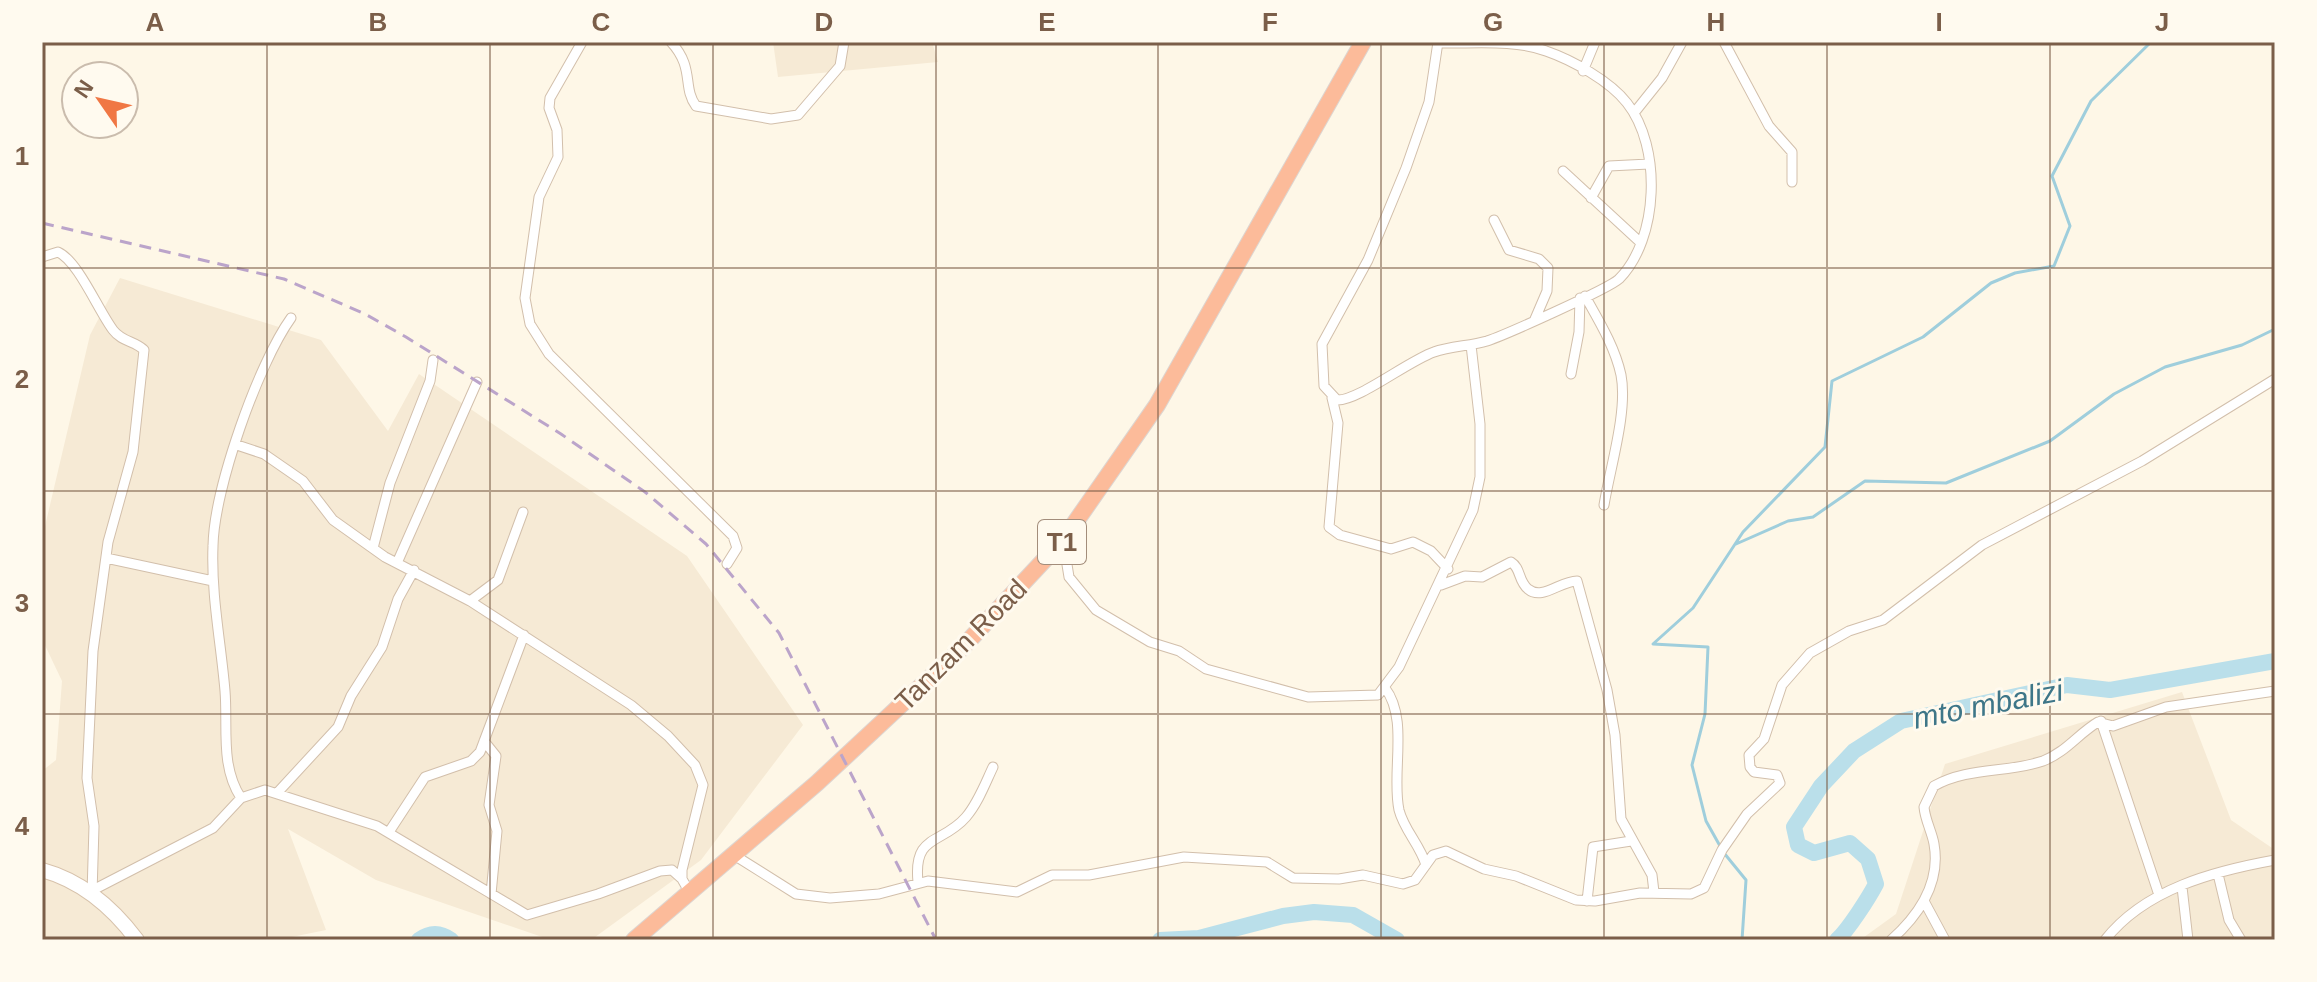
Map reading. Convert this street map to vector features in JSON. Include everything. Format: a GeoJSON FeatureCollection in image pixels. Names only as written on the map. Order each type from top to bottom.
{"type":"FeatureCollection","features":[{"type":"Feature","properties":{"kind":"highway","name":"Tanzam Road"},"geometry":{"type":"LineString","coordinates":[[634,940],[686,886],[734,855],[961,649],[1063,540],[1157,405],[1363,42]]}},
{"type":"Feature","properties":{"kind":"main road"},"geometry":{"type":"LineString","coordinates":[[42,870],[93,892],[122,920],[137,940]]}},
{"type":"Feature","properties":{"kind":"street"},"geometry":{"type":"LineString","coordinates":[[582,42],[549,101],[557,130],[558,157],[539,197],[525,298],[528,317],[549,354],[733,536],[737,548],[727,564]]}},
{"type":"Feature","properties":{"kind":"street"},"geometry":{"type":"LineString","coordinates":[[671,42],[688,68],[689,91],[696,106],[771,119],[792,117],[806,109],[840,66],[844,42]]}},
{"type":"Feature","properties":{"kind":"street"},"geometry":{"type":"LineString","coordinates":[[1332,398],[1342,400],[1353,396],[1436,350],[1471,345],[1617,281],[1641,243],[1652,199],[1649,164],[1634,113],[1618,93],[1547,51],[1526,46],[1438,42],[1429,102],[1406,168],[1368,260],[1322,344],[1324,386],[1337,410],[1338,434],[1329,527],[1340,535],[1388,548],[1413,542],[1431,551],[1448,569]]}},
{"type":"Feature","properties":{"kind":"street"},"geometry":{"type":"LineString","coordinates":[[1583,71],[1595,42]]}},
{"type":"Feature","properties":{"kind":"street"},"geometry":{"type":"LineString","coordinates":[[1634,113],[1662,78],[1682,42]]}},
{"type":"Feature","properties":{"kind":"street"},"geometry":{"type":"LineString","coordinates":[[1724,42],[1769,126],[1792,152],[1792,182]]}},
{"type":"Feature","properties":{"kind":"street"},"geometry":{"type":"LineString","coordinates":[[1591,198],[1609,166],[1649,164]]}},
{"type":"Feature","properties":{"kind":"street"},"geometry":{"type":"LineString","coordinates":[[1563,171],[1641,243]]}},
{"type":"Feature","properties":{"kind":"street"},"geometry":{"type":"LineString","coordinates":[[1494,220],[1509,250],[1539,259],[1548,268],[1547,291],[1535,319]]}},
{"type":"Feature","properties":{"kind":"street"},"geometry":{"type":"LineString","coordinates":[[42,257],[58,252],[66,255],[76,266],[90,297],[119,337],[144,350],[133,452],[106,558],[96,617],[87,778],[94,826],[93,892],[213,828],[241,798],[252,792],[278,792],[363,819],[532,916],[660,871],[672,870],[686,886]]}},
{"type":"Feature","properties":{"kind":"street"},"geometry":{"type":"LineString","coordinates":[[1571,374],[1582,297]]}},
{"type":"Feature","properties":{"kind":"street"},"geometry":{"type":"LineString","coordinates":[[1582,297],[1612,348],[1621,378],[1622,399],[1604,505]]}},
{"type":"Feature","properties":{"kind":"street"},"geometry":{"type":"LineString","coordinates":[[241,798],[228,772],[225,690],[213,581],[216,512],[270,349],[291,318]]}},
{"type":"Feature","properties":{"kind":"street"},"geometry":{"type":"LineString","coordinates":[[1063,540],[1070,581],[1096,610],[1145,639],[1179,651],[1206,669],[1308,697],[1378,695],[1385,688],[1441,585],[1456,541],[1473,510],[1480,477],[1480,404],[1471,345]]}},
{"type":"Feature","properties":{"kind":"street"},"geometry":{"type":"LineString","coordinates":[[373,548],[390,483],[416,425],[430,381],[433,360]]}},
{"type":"Feature","properties":{"kind":"street"},"geometry":{"type":"LineString","coordinates":[[734,855],[796,894],[809,896],[879,894],[918,882],[938,881],[983,891],[1017,892],[1052,875],[1089,875],[1184,857],[1267,862],[1298,878],[1339,879],[1363,875],[1403,884],[1415,880],[1435,853],[1446,851],[1484,869],[1516,876],[1552,892],[1587,901],[1654,892],[1691,894],[1704,888],[1723,848],[1747,814],[1780,783],[1777,775],[1754,772],[1750,767],[1749,755],[1764,739],[1782,685],[1810,653],[1849,631],[1883,620],[1982,545],[2142,461],[2275,379]]}},
{"type":"Feature","properties":{"kind":"street"},"geometry":{"type":"LineString","coordinates":[[397,563],[477,382]]}},
{"type":"Feature","properties":{"kind":"street"},"geometry":{"type":"LineString","coordinates":[[237,445],[264,454],[303,481],[333,520],[373,548],[470,601],[631,705],[695,765],[702,778],[702,796],[686,886]]}},
{"type":"Feature","properties":{"kind":"street"},"geometry":{"type":"LineString","coordinates":[[470,601],[498,580],[523,512]]}},
{"type":"Feature","properties":{"kind":"street"},"geometry":{"type":"LineString","coordinates":[[106,558],[213,581]]}},
{"type":"Feature","properties":{"kind":"street"},"geometry":{"type":"LineString","coordinates":[[1441,585],[1465,576],[1482,577],[1511,562],[1517,566],[1523,584],[1538,594],[1577,581],[1607,690],[1615,735],[1618,806],[1631,841],[1652,875],[1654,892]]}},
{"type":"Feature","properties":{"kind":"street"},"geometry":{"type":"LineString","coordinates":[[278,792],[343,719],[351,696],[382,647],[398,599],[414,570]]}},
{"type":"Feature","properties":{"kind":"street"},"geometry":{"type":"LineString","coordinates":[[389,832],[420,782],[431,773],[471,761],[484,741],[524,635]]}},
{"type":"Feature","properties":{"kind":"street"},"geometry":{"type":"LineString","coordinates":[[1385,688],[1392,698],[1395,722],[1399,807],[1426,865]]}},
{"type":"Feature","properties":{"kind":"street"},"geometry":{"type":"LineString","coordinates":[[2101,721],[2113,726],[2166,707],[2275,691]]}},
{"type":"Feature","properties":{"kind":"street"},"geometry":{"type":"LineString","coordinates":[[2101,721],[2159,895]]}},
{"type":"Feature","properties":{"kind":"street"},"geometry":{"type":"LineString","coordinates":[[1891,940],[1924,901],[1936,867],[1924,807],[1934,786],[1968,774],[2042,761],[2064,751],[2101,721]]}},
{"type":"Feature","properties":{"kind":"street"},"geometry":{"type":"LineString","coordinates":[[484,741],[496,756],[489,805],[497,831],[491,894]]}},
{"type":"Feature","properties":{"kind":"street"},"geometry":{"type":"LineString","coordinates":[[918,882],[917,865],[924,846],[967,815],[993,767]]}},
{"type":"Feature","properties":{"kind":"street"},"geometry":{"type":"LineString","coordinates":[[1587,901],[1593,847],[1631,841]]}},
{"type":"Feature","properties":{"kind":"street"},"geometry":{"type":"LineString","coordinates":[[2105,940],[2129,916],[2159,895],[2218,874],[2275,860]]}},
{"type":"Feature","properties":{"kind":"street"},"geometry":{"type":"LineString","coordinates":[[2218,874],[2229,920],[2241,940]]}},
{"type":"Feature","properties":{"kind":"street"},"geometry":{"type":"LineString","coordinates":[[2182,887],[2188,940]]}},
{"type":"Feature","properties":{"kind":"street"},"geometry":{"type":"LineString","coordinates":[[1924,901],[1945,940]]}},
{"type":"Feature","properties":{"kind":"shaded area"},"geometry":{"type":"Polygon","coordinates":[[[773,42],[932,42],[938,62],[778,77],[773,42]]]}},
{"type":"Feature","properties":{"kind":"shaded area"},"geometry":{"type":"Polygon","coordinates":[[[120,278],[321,340],[388,431],[419,374],[687,556],[803,725],[701,860],[591,940],[551,940],[376,880],[288,829],[326,930],[277,940],[42,940],[42,771],[56,760],[62,681],[42,639],[42,539],[90,335],[120,278]]]}},
{"type":"Feature","properties":{"kind":"shaded area"},"geometry":{"type":"Polygon","coordinates":[[[2182,692],[2231,820],[2275,850],[2275,940],[1860,940],[1896,914],[1945,764],[2182,692]]]}},
{"type":"Feature","properties":{"kind":"waterway"},"geometry":{"type":"LineString","coordinates":[[1720,846],[1706,821],[1692,765],[1705,714],[1708,647],[1653,644],[1693,608],[1743,532],[1825,447],[1832,381],[1923,337],[1991,283],[2015,273],[2054,266],[2070,226],[2052,176],[2091,101],[2151,42]]}},
{"type":"Feature","properties":{"kind":"waterway"},"geometry":{"type":"LineString","coordinates":[[1736,544],[1788,521],[1813,517],[1865,481],[1946,483],[2050,441],[2114,394],[2165,367],[2242,345],[2275,329]]}},
{"type":"Feature","properties":{"kind":"waterway","name":"mto mbalizi"},"geometry":{"type":"LineString","coordinates":[[1837,940],[1876,884],[1868,859],[1850,843],[1814,853],[1798,845],[1794,827],[1821,786],[1854,751],[1901,721],[2067,685],[2110,690],[2275,661]]}},
{"type":"Feature","properties":{"kind":"waterway"},"geometry":{"type":"LineString","coordinates":[[1724,853],[1746,880],[1742,940]]}},
{"type":"Feature","properties":{"kind":"waterway","name":"mto mbalizi"},"geometry":{"type":"LineString","coordinates":[[1160,940],[1199,938],[1283,916],[1314,912],[1353,915],[1397,940]]}},
{"type":"Feature","properties":{"kind":"waterway","name":"mto mbalizi"},"geometry":{"type":"LineString","coordinates":[[419,940],[435,934],[451,940]]}},
{"type":"Feature","properties":{"kind":"railway"},"geometry":{"type":"LineString","coordinates":[[42,223],[284,279],[365,314],[561,434],[645,492],[706,544],[779,633],[936,940]]}}]}
